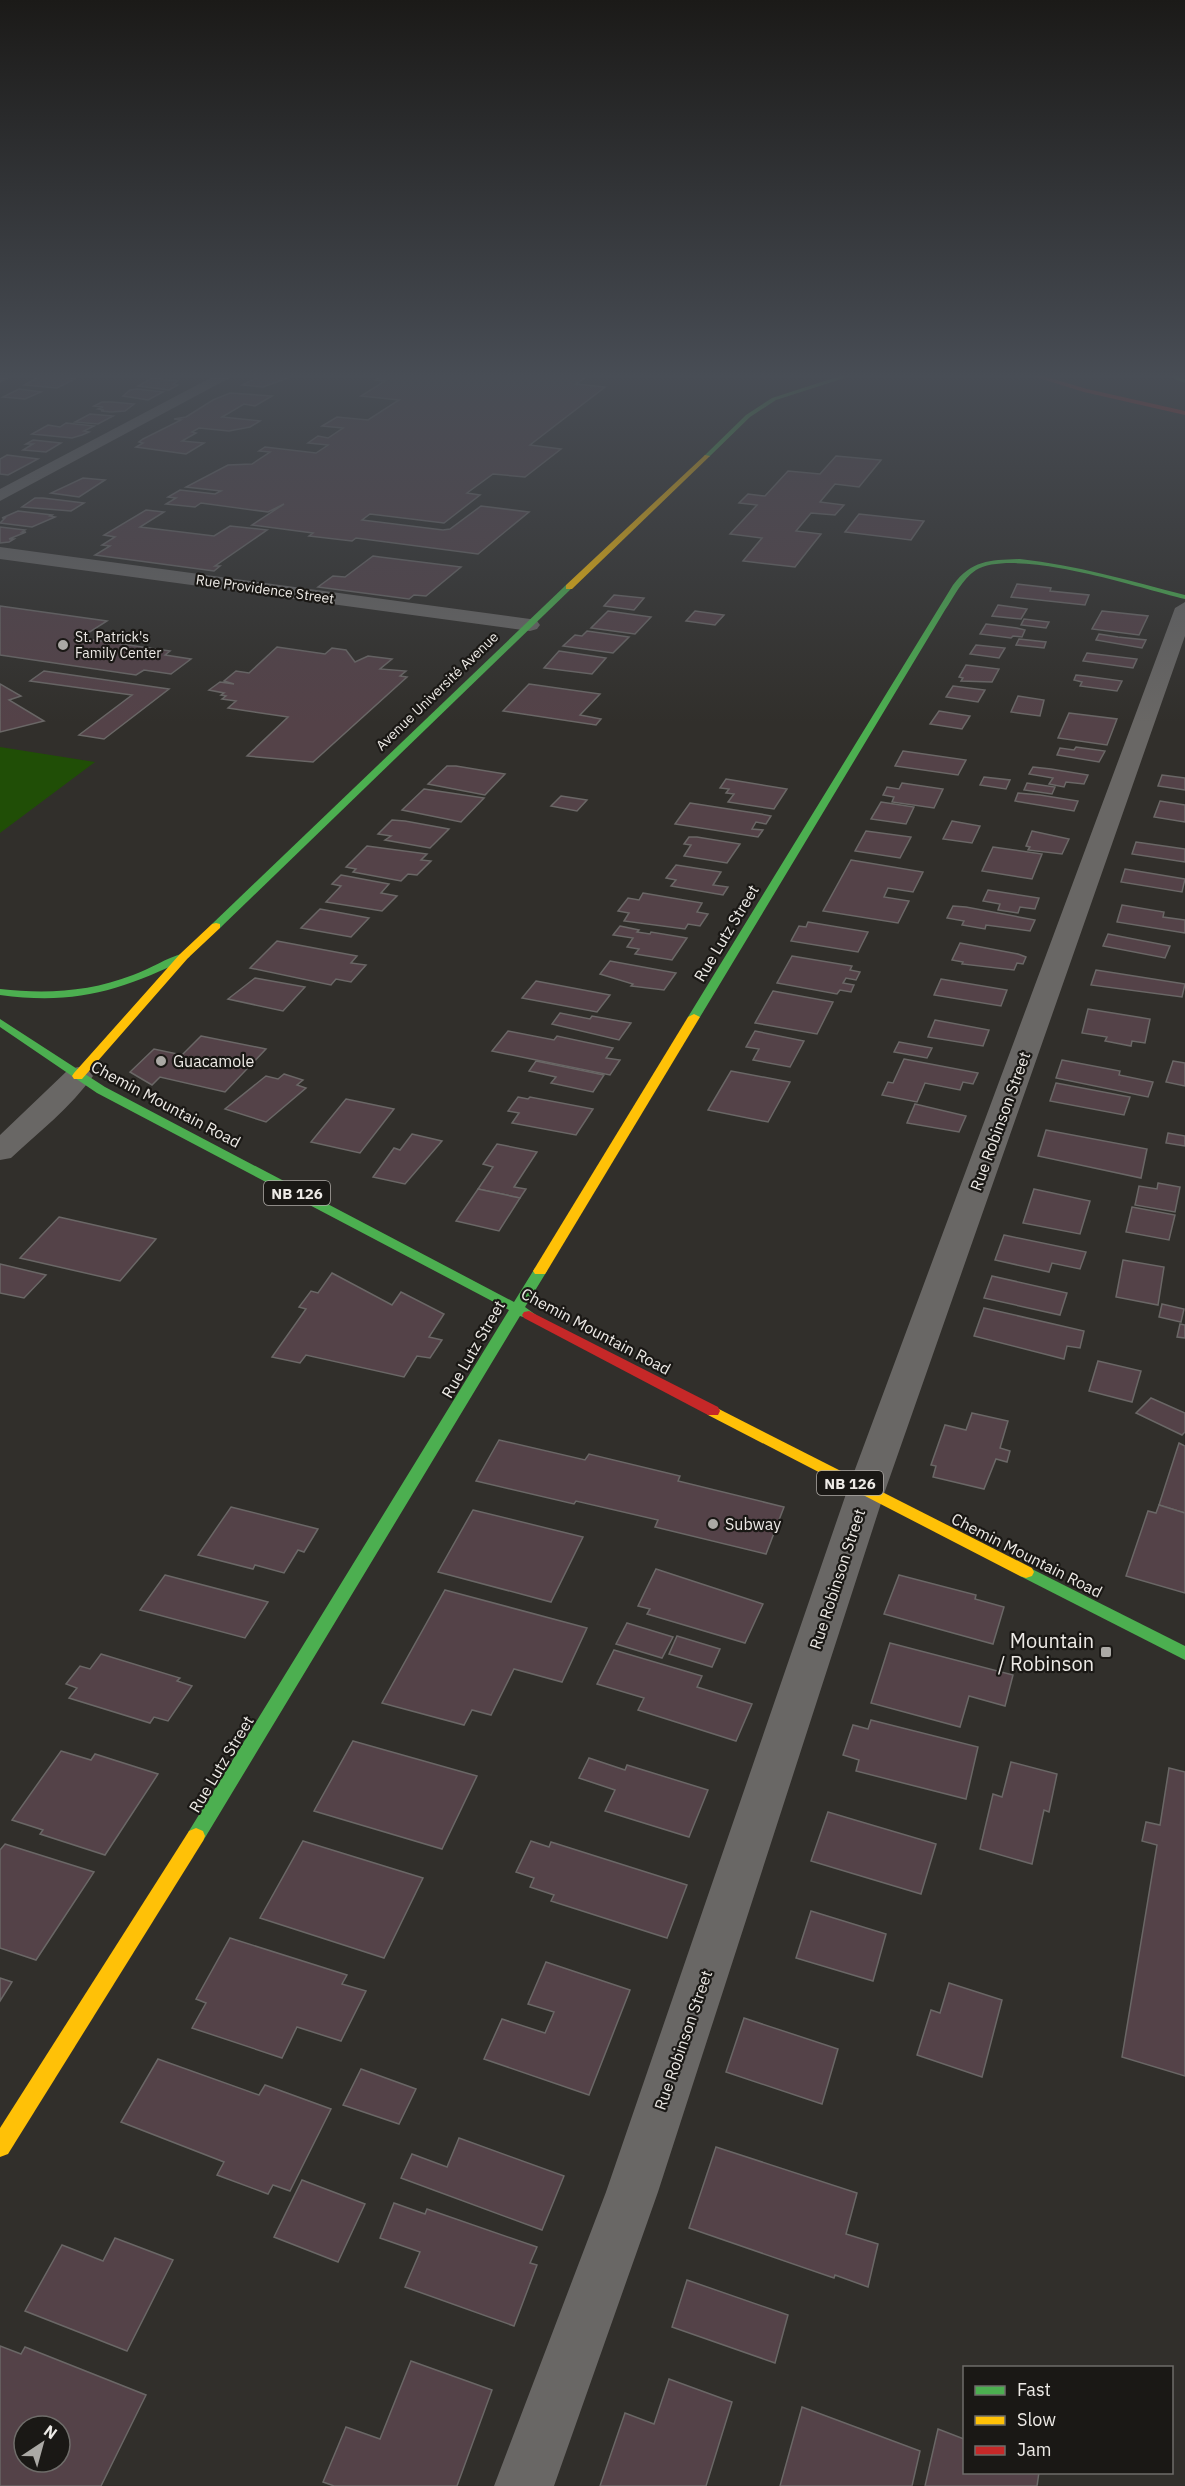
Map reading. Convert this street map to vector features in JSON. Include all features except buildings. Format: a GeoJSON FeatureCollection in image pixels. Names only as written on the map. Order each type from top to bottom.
{"type":"FeatureCollection","features":[{"type":"Feature","properties":{"kind":"main road","name":"Avenue Université Avenue"},"geometry":{"type":"LineString","coordinates":[[78,1076],[184,956],[670,491]]}},
{"type":"Feature","properties":{"kind":"main road","name":"Rue Lutz Street"},"geometry":{"type":"LineString","coordinates":[[0,2147],[168,1882],[941,610],[975,568],[998,561],[1028,561],[1185,597]]}},
{"type":"Feature","properties":{"kind":"main road"},"geometry":{"type":"LineString","coordinates":[[0,992],[26,998],[102,994],[148,976],[184,956]]}},
{"type":"Feature","properties":{"kind":"main road","name":"Chemin Mountain Road"},"geometry":{"type":"LineString","coordinates":[[0,1022],[78,1076],[866,1491],[1185,1654]]}},
{"type":"Feature","properties":{"kind":"street","name":"Rue Providence Street"},"geometry":{"type":"LineString","coordinates":[[0,553],[530,625]]}},
{"type":"Feature","properties":{"kind":"street","name":"Rue Robinson Street"},"geometry":{"type":"LineString","coordinates":[[524,2486],[632,2192],[866,1491],[1185,608]]}},
{"type":"Feature","properties":{"kind":"street"},"geometry":{"type":"LineString","coordinates":[[0,1151],[54,1102],[78,1076]]}},
{"type":"Feature","properties":{"kind":"green space"},"geometry":{"type":"Polygon","coordinates":[[[0,747],[95,762],[0,833],[0,747]]]}},
{"type":"Feature","properties":{"kind":"traffic: fast"},"geometry":{"type":"LineString","coordinates":[[694,1017],[941,610],[965,575],[976,567],[995,562],[1020,561],[1079,570],[1185,597]]}},
{"type":"Feature","properties":{"kind":"traffic: fast"},"geometry":{"type":"LineString","coordinates":[[216,926],[569,587]]}},
{"type":"Feature","properties":{"kind":"traffic: fast"},"geometry":{"type":"LineString","coordinates":[[0,992],[50,996],[95,991],[161,968],[184,956]]}},
{"type":"Feature","properties":{"kind":"traffic: fast"},"geometry":{"type":"LineString","coordinates":[[0,1022],[101,1090],[529,1315]]}},
{"type":"Feature","properties":{"kind":"traffic: fast"},"geometry":{"type":"LineString","coordinates":[[196,1836],[540,1271]]}},
{"type":"Feature","properties":{"kind":"traffic: fast"},"geometry":{"type":"LineString","coordinates":[[1026,1572],[1185,1654]]}},
{"type":"Feature","properties":{"kind":"traffic: slow"},"geometry":{"type":"LineString","coordinates":[[569,587],[670,491]]}},
{"type":"Feature","properties":{"kind":"traffic: slow"},"geometry":{"type":"LineString","coordinates":[[78,1076],[184,956],[216,926]]}},
{"type":"Feature","properties":{"kind":"traffic: slow"},"geometry":{"type":"LineString","coordinates":[[540,1271],[694,1017]]}},
{"type":"Feature","properties":{"kind":"traffic: slow"},"geometry":{"type":"LineString","coordinates":[[713,1411],[1026,1572]]}},
{"type":"Feature","properties":{"kind":"traffic: slow"},"geometry":{"type":"LineString","coordinates":[[0,2147],[196,1836]]}},
{"type":"Feature","properties":{"kind":"traffic: jam"},"geometry":{"type":"LineString","coordinates":[[529,1315],[713,1411]]}},
{"type":"Feature","properties":{"kind":"place","name":"St. Patrick's Family Center"},"geometry":{"type":"Point","coordinates":[63,645]}},
{"type":"Feature","properties":{"kind":"place","name":"Guacamole"},"geometry":{"type":"Point","coordinates":[161,1061]}},
{"type":"Feature","properties":{"kind":"place","name":"Subway"},"geometry":{"type":"Point","coordinates":[713,1524]}},
{"type":"Feature","properties":{"kind":"place","name":"Mountain / Robinson"},"geometry":{"type":"Point","coordinates":[1106,1652]}}]}
